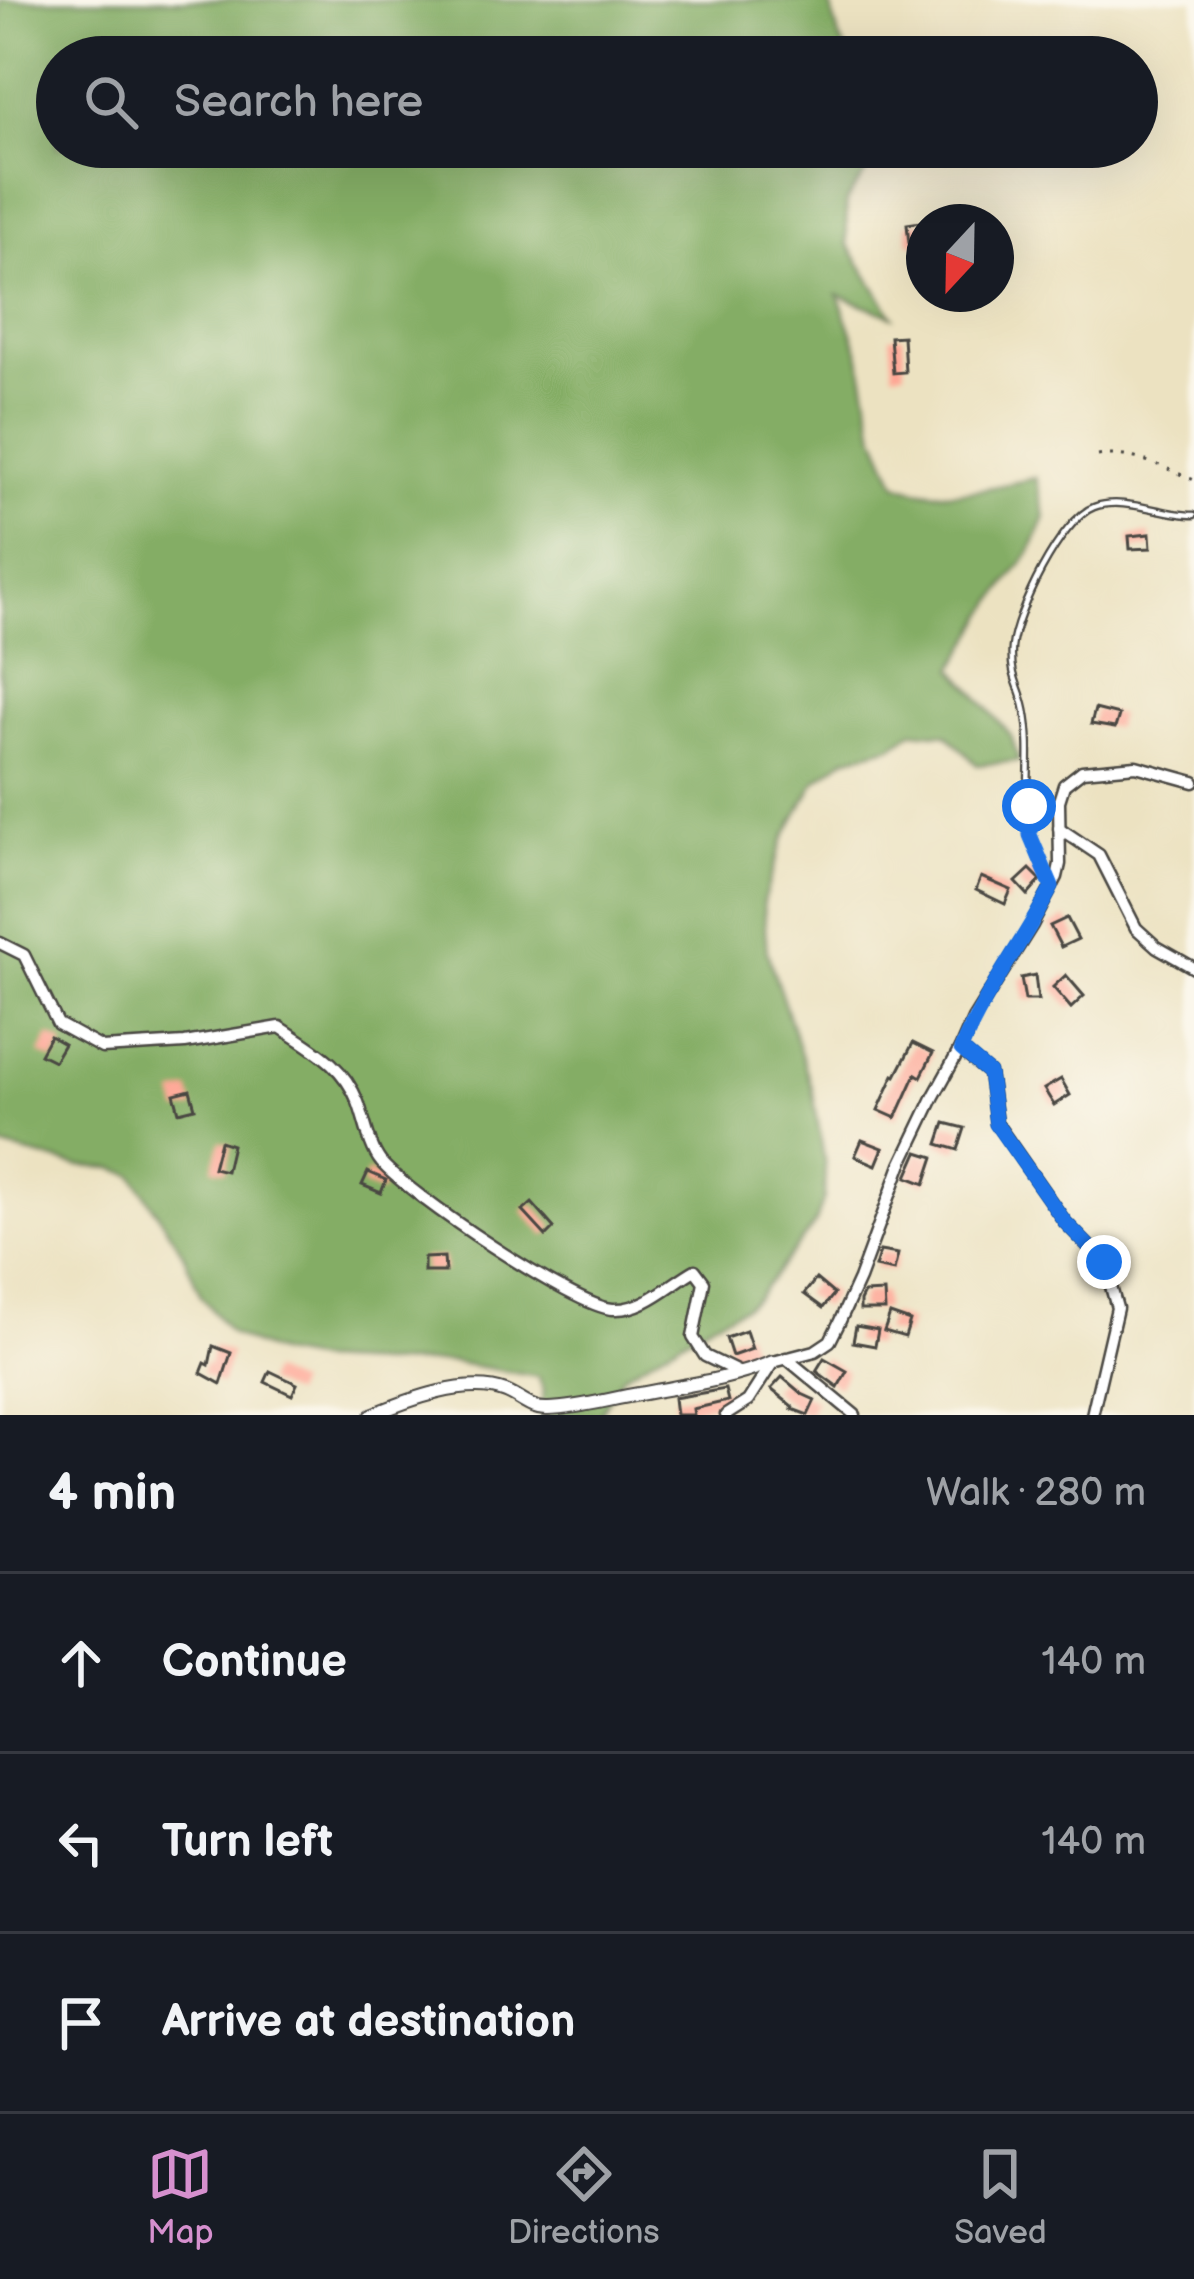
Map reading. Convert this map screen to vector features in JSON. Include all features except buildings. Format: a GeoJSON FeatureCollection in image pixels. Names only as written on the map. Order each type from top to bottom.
{"type":"FeatureCollection","features":[{"type":"Feature","properties":{"kind":"street"},"geometry":{"type":"LineString","coordinates":[[372,1415],[445,1389],[505,1391],[545,1409],[589,1404],[742,1375],[815,1351],[830,1341],[859,1279],[901,1165],[973,1019],[1052,887],[1060,864],[1059,801],[1064,785],[1082,771],[1136,766],[1194,782]]}},
{"type":"Feature","properties":{"kind":"street"},"geometry":{"type":"LineString","coordinates":[[1059,828],[1099,855],[1136,928],[1157,947],[1194,968]]}},
{"type":"Feature","properties":{"kind":"street"},"geometry":{"type":"LineString","coordinates":[[0,944],[24,955],[58,1024],[102,1048],[185,1043],[280,1027],[334,1064],[356,1097],[378,1160],[414,1191],[566,1291],[613,1310],[646,1301],[695,1270],[704,1282],[693,1337],[705,1356],[742,1375]]}},
{"type":"Feature","properties":{"kind":"street"},"geometry":{"type":"LineString","coordinates":[[961,1049],[989,1073],[996,1124],[1028,1173],[1065,1222],[1104,1262],[1117,1308],[1092,1415]]}},
{"type":"Feature","properties":{"kind":"street"},"geometry":{"type":"LineString","coordinates":[[726,1415],[748,1402],[780,1360]]}},
{"type":"Feature","properties":{"kind":"street"},"geometry":{"type":"LineString","coordinates":[[780,1360],[855,1415]]}},
{"type":"Feature","properties":{"kind":"lane"},"geometry":{"type":"LineString","coordinates":[[1052,887],[1030,835],[1025,706],[1012,675],[1012,642],[1028,598],[1054,545],[1094,506],[1124,504],[1194,515]]}},
{"type":"Feature","properties":{"kind":"path"},"geometry":{"type":"LineString","coordinates":[[1098,456],[1114,454],[1150,462],[1194,480]]}},
{"type":"Feature","properties":{"kind":"green space"},"geometry":{"type":"Polygon","coordinates":[[[0,0],[829,0],[838,36],[36,36],[36,168],[869,168],[846,201],[847,243],[893,316],[838,295],[859,352],[875,434],[897,484],[949,493],[1036,478],[1045,517],[1031,551],[954,668],[1011,736],[1019,761],[977,765],[947,734],[913,731],[892,746],[845,758],[816,781],[783,840],[763,901],[767,952],[812,1087],[825,1164],[824,1198],[816,1222],[757,1297],[623,1375],[599,1415],[540,1415],[544,1391],[538,1377],[452,1362],[318,1361],[279,1354],[230,1333],[201,1296],[183,1253],[133,1175],[0,1146],[0,0]]]}},
{"type":"Feature","properties":{"kind":"route"},"geometry":{"type":"LineString","coordinates":[[1029,806],[1030,835],[1052,887],[973,1019],[961,1049],[989,1073],[996,1124],[1028,1173],[1065,1222],[1104,1262]]}}]}
